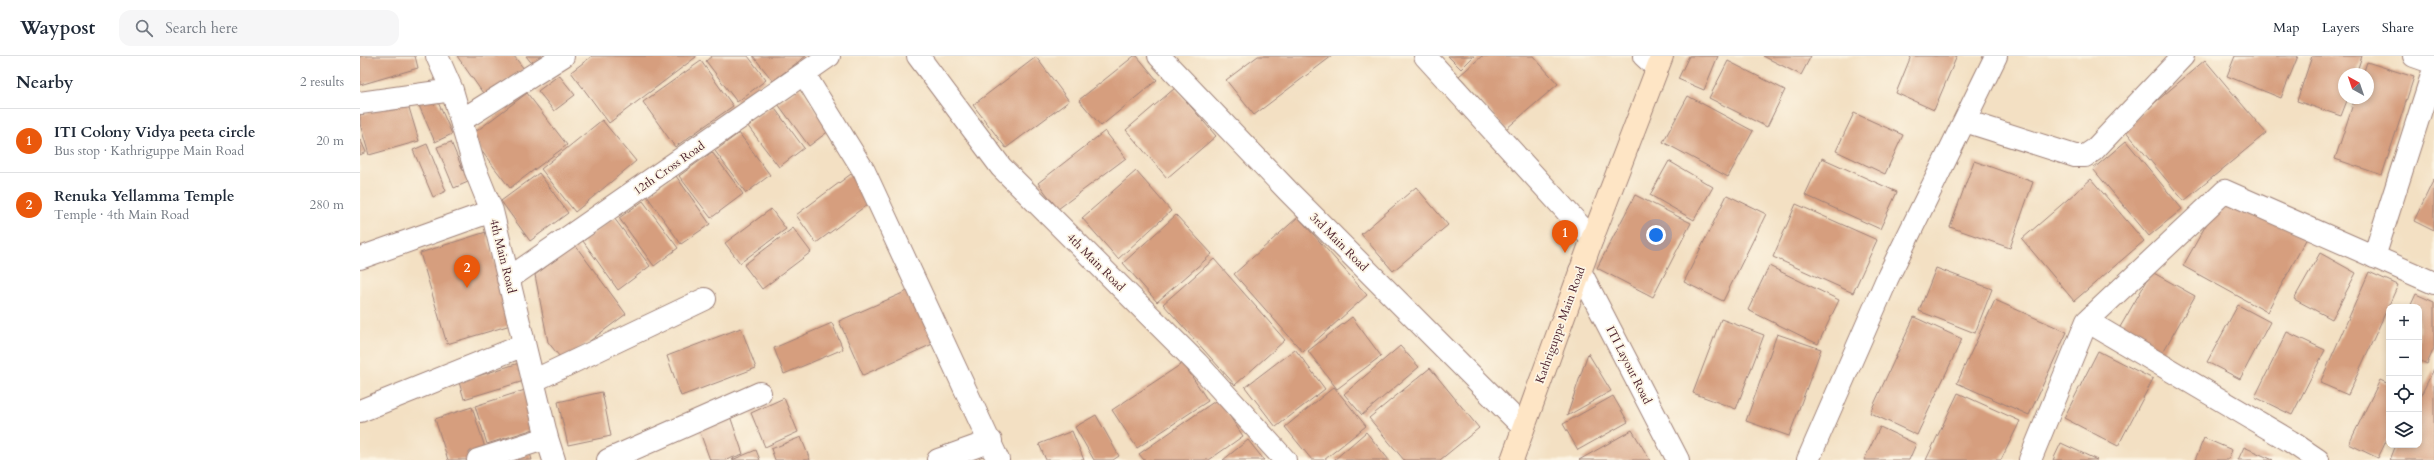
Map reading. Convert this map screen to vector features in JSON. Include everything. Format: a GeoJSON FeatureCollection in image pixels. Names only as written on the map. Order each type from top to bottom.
{"type":"FeatureCollection","features":[{"type":"Feature","properties":{"kind":"main road","name":"Kathriguppe Main Road"},"geometry":{"type":"LineString","coordinates":[[1512,460],[1522,426],[1592,239],[1654,60]]}},
{"type":"Feature","properties":{"kind":"street","name":"4th Main Road"},"geometry":{"type":"LineString","coordinates":[[437,56],[452,90],[462,120],[475,169],[492,211],[546,438],[554,460]]}},
{"type":"Feature","properties":{"kind":"street"},"geometry":{"type":"LineString","coordinates":[[462,120],[563,56]]}},
{"type":"Feature","properties":{"kind":"street","name":"12th Cross Road"},"geometry":{"type":"LineString","coordinates":[[508,278],[829,56]]}},
{"type":"Feature","properties":{"kind":"street","name":"4th Main Road"},"geometry":{"type":"LineString","coordinates":[[918,56],[1001,167],[1197,363],[1285,460]]}},
{"type":"Feature","properties":{"kind":"street","name":"3rd Main Road"},"geometry":{"type":"LineString","coordinates":[[1159,56],[1288,191],[1522,426]]}},
{"type":"Feature","properties":{"kind":"street"},"geometry":{"type":"LineString","coordinates":[[1425,56],[1592,239]]}},
{"type":"Feature","properties":{"kind":"street"},"geometry":{"type":"LineString","coordinates":[[1808,460],[1887,279],[1996,56]]}},
{"type":"Feature","properties":{"kind":"street"},"geometry":{"type":"LineString","coordinates":[[1965,121],[2075,156],[2085,156],[2094,150],[2183,56]]}},
{"type":"Feature","properties":{"kind":"street"},"geometry":{"type":"LineString","coordinates":[[2414,56],[2434,63]]}},
{"type":"Feature","properties":{"kind":"street"},"geometry":{"type":"LineString","coordinates":[[2374,257],[2434,69]]}},
{"type":"Feature","properties":{"kind":"street"},"geometry":{"type":"LineString","coordinates":[[804,74],[864,171],[994,450],[938,460]]}},
{"type":"Feature","properties":{"kind":"street"},"geometry":{"type":"LineString","coordinates":[[360,103],[452,90]]}},
{"type":"Feature","properties":{"kind":"street"},"geometry":{"type":"LineString","coordinates":[[2030,460],[2087,321],[2225,191],[2434,283]]}},
{"type":"Feature","properties":{"kind":"street"},"geometry":{"type":"LineString","coordinates":[[360,258],[492,211]]}},
{"type":"Feature","properties":{"kind":"street","name":"ITI Layout Road"},"geometry":{"type":"LineString","coordinates":[[1580,271],[1678,460]]}},
{"type":"Feature","properties":{"kind":"street"},"geometry":{"type":"LineString","coordinates":[[533,381],[705,299]]}},
{"type":"Feature","properties":{"kind":"street"},"geometry":{"type":"LineString","coordinates":[[2087,321],[2284,437],[2318,460]]}},
{"type":"Feature","properties":{"kind":"street"},"geometry":{"type":"LineString","coordinates":[[360,411],[524,345]]}},
{"type":"Feature","properties":{"kind":"street"},"geometry":{"type":"LineString","coordinates":[[608,460],[760,393]]}},
{"type":"Feature","properties":{"kind":"street"},"geometry":{"type":"LineString","coordinates":[[478,460],[546,438]]}},
{"type":"Feature","properties":{"kind":"building"},"geometry":{"type":"Polygon","coordinates":[[[360,56],[415,56],[418,68],[360,85],[360,56]]]}},
{"type":"Feature","properties":{"kind":"building"},"geometry":{"type":"Polygon","coordinates":[[[457,56],[514,56],[524,69],[485,96],[457,56]]]}},
{"type":"Feature","properties":{"kind":"building"},"geometry":{"type":"Polygon","coordinates":[[[526,56],[546,56],[534,66],[526,56]]]}},
{"type":"Feature","properties":{"kind":"building"},"geometry":{"type":"Polygon","coordinates":[[[592,56],[696,57],[609,123],[571,72],[592,56]]]}},
{"type":"Feature","properties":{"kind":"building"},"geometry":{"type":"Polygon","coordinates":[[[712,56],[748,56],[766,80],[737,102],[706,61],[712,56]]]}},
{"type":"Feature","properties":{"kind":"building"},"geometry":{"type":"Polygon","coordinates":[[[753,56],[806,56],[773,81],[753,56]]]}},
{"type":"Feature","properties":{"kind":"building"},"geometry":{"type":"Polygon","coordinates":[[[1134,56],[1137,56],[1157,80],[1101,126],[1079,100],[1134,56]]]}},
{"type":"Feature","properties":{"kind":"building"},"geometry":{"type":"Polygon","coordinates":[[[1258,56],[1332,56],[1254,115],[1226,80],[1258,56]]]}},
{"type":"Feature","properties":{"kind":"building"},"geometry":{"type":"Polygon","coordinates":[[[1448,56],[1474,56],[1461,69],[1448,56]]]}},
{"type":"Feature","properties":{"kind":"building"},"geometry":{"type":"Polygon","coordinates":[[[1482,56],[1533,56],[1558,84],[1506,129],[1459,76],[1482,56]]]}},
{"type":"Feature","properties":{"kind":"building"},"geometry":{"type":"Polygon","coordinates":[[[1689,56],[1718,56],[1704,90],[1678,79],[1689,56]]]}},
{"type":"Feature","properties":{"kind":"building"},"geometry":{"type":"Polygon","coordinates":[[[1763,56],[1811,56],[1801,75],[1763,56]]]}},
{"type":"Feature","properties":{"kind":"building"},"geometry":{"type":"Polygon","coordinates":[[[1911,56],[1957,56],[1934,110],[1896,93],[1911,56]]]}},
{"type":"Feature","properties":{"kind":"building"},"geometry":{"type":"Polygon","coordinates":[[[2235,56],[2298,56],[2281,98],[2227,76],[2235,56]]]}},
{"type":"Feature","properties":{"kind":"building"},"geometry":{"type":"Polygon","coordinates":[[[2312,56],[2362,56],[2358,68],[2338,68],[2338,104],[2346,104],[2341,116],[2297,101],[2312,56]]]}},
{"type":"Feature","properties":{"kind":"building"},"geometry":{"type":"Polygon","coordinates":[[[1036,57],[1069,101],[1006,148],[973,105],[1036,57]]]}},
{"type":"Feature","properties":{"kind":"building"},"geometry":{"type":"Polygon","coordinates":[[[2205,60],[2266,133],[2184,201],[2124,129],[2205,60]]]}},
{"type":"Feature","properties":{"kind":"building"},"geometry":{"type":"Polygon","coordinates":[[[701,61],[733,106],[675,147],[643,102],[701,61]]]}},
{"type":"Feature","properties":{"kind":"building"},"geometry":{"type":"Polygon","coordinates":[[[1728,61],[1785,90],[1767,127],[1709,98],[1728,61]]]}},
{"type":"Feature","properties":{"kind":"building"},"geometry":{"type":"Polygon","coordinates":[[[2367,62],[2414,77],[2382,175],[2335,159],[2353,104],[2374,104],[2374,68],[2365,68],[2367,62]]]}},
{"type":"Feature","properties":{"kind":"building"},"geometry":{"type":"Polygon","coordinates":[[[559,75],[575,95],[554,111],[538,91],[559,75]]]}},
{"type":"Feature","properties":{"kind":"building"},"geometry":{"type":"Polygon","coordinates":[[[799,88],[830,130],[809,146],[778,104],[799,88]]]}},
{"type":"Feature","properties":{"kind":"building"},"geometry":{"type":"Polygon","coordinates":[[[1175,88],[1216,136],[1167,178],[1126,130],[1175,88]]]}},
{"type":"Feature","properties":{"kind":"building"},"geometry":{"type":"Polygon","coordinates":[[[434,93],[452,134],[435,142],[417,101],[434,93]]]}},
{"type":"Feature","properties":{"kind":"building"},"geometry":{"type":"Polygon","coordinates":[[[527,93],[567,145],[510,188],[470,136],[527,93]]]}},
{"type":"Feature","properties":{"kind":"building"},"geometry":{"type":"Polygon","coordinates":[[[1688,96],[1753,131],[1728,177],[1663,142],[1688,96]]]}},
{"type":"Feature","properties":{"kind":"building"},"geometry":{"type":"Polygon","coordinates":[[[407,101],[419,141],[369,155],[360,124],[360,115],[407,101]]]}},
{"type":"Feature","properties":{"kind":"building"},"geometry":{"type":"Polygon","coordinates":[[[773,106],[804,148],[779,167],[747,125],[773,106]]]}},
{"type":"Feature","properties":{"kind":"building"},"geometry":{"type":"Polygon","coordinates":[[[1854,113],[1903,135],[1885,174],[1836,151],[1854,113]]]}},
{"type":"Feature","properties":{"kind":"building"},"geometry":{"type":"Polygon","coordinates":[[[602,120],[636,161],[575,212],[541,169],[602,120]]]}},
{"type":"Feature","properties":{"kind":"building"},"geometry":{"type":"Polygon","coordinates":[[[1105,131],[1126,158],[1058,209],[1038,183],[1105,131]]]}},
{"type":"Feature","properties":{"kind":"building"},"geometry":{"type":"Polygon","coordinates":[[[739,133],[770,175],[746,193],[715,151],[739,133]]]}},
{"type":"Feature","properties":{"kind":"building"},"geometry":{"type":"Polygon","coordinates":[[[360,139],[366,152],[360,155],[360,139]]]}},
{"type":"Feature","properties":{"kind":"building"},"geometry":{"type":"Polygon","coordinates":[[[2126,141],[2182,209],[2149,236],[2093,169],[2126,141]]]}},
{"type":"Feature","properties":{"kind":"building"},"geometry":{"type":"Polygon","coordinates":[[[451,142],[468,182],[454,188],[437,147],[451,142]]]}},
{"type":"Feature","properties":{"kind":"building"},"geometry":{"type":"Polygon","coordinates":[[[427,144],[446,191],[433,197],[413,150],[427,144]]]}},
{"type":"Feature","properties":{"kind":"building"},"geometry":{"type":"Polygon","coordinates":[[[712,152],[743,194],[711,218],[679,176],[712,152]]]}},
{"type":"Feature","properties":{"kind":"building"},"geometry":{"type":"Polygon","coordinates":[[[1822,158],[1897,192],[1880,229],[1805,195],[1822,158]]]}},
{"type":"Feature","properties":{"kind":"building"},"geometry":{"type":"Polygon","coordinates":[[[1669,161],[1713,187],[1694,220],[1650,195],[1669,161]]]}},
{"type":"Feature","properties":{"kind":"building"},"geometry":{"type":"Polygon","coordinates":[[[1974,161],[2033,182],[2010,248],[1950,227],[1974,161]]]}},
{"type":"Feature","properties":{"kind":"building"},"geometry":{"type":"Polygon","coordinates":[[[1136,171],[1171,211],[1118,259],[1082,218],[1136,171]]]}},
{"type":"Feature","properties":{"kind":"building"},"geometry":{"type":"Polygon","coordinates":[[[539,173],[568,213],[530,241],[501,201],[539,173]]]}},
{"type":"Feature","properties":{"kind":"building"},"geometry":{"type":"Polygon","coordinates":[[[851,174],[872,201],[816,243],[796,215],[851,174]]]}},
{"type":"Feature","properties":{"kind":"building"},"geometry":{"type":"Polygon","coordinates":[[[676,176],[710,224],[681,244],[647,196],[676,176]]]}},
{"type":"Feature","properties":{"kind":"building"},"geometry":{"type":"Polygon","coordinates":[[[2091,179],[2144,241],[2074,301],[2022,239],[2091,179]]]}},
{"type":"Feature","properties":{"kind":"building"},"geometry":{"type":"Polygon","coordinates":[[[2434,179],[2434,231],[2414,221],[2434,179]]]}},
{"type":"Feature","properties":{"kind":"building"},"geometry":{"type":"Polygon","coordinates":[[[1416,187],[1448,225],[1393,271],[1361,234],[1416,187]]]}},
{"type":"Feature","properties":{"kind":"building"},"geometry":{"type":"Polygon","coordinates":[[[2225,191],[2308,236],[2267,312],[2183,266],[2225,191]]]}},
{"type":"Feature","properties":{"kind":"building"},"geometry":{"type":"Polygon","coordinates":[[[1635,195],[1691,223],[1653,297],[1597,268],[1635,195]]]}},
{"type":"Feature","properties":{"kind":"building"},"geometry":{"type":"Polygon","coordinates":[[[1727,195],[1766,214],[1723,301],[1684,282],[1727,195]]]}},
{"type":"Feature","properties":{"kind":"building"},"geometry":{"type":"Polygon","coordinates":[[[643,201],[678,248],[654,266],[619,218],[643,201]]]}},
{"type":"Feature","properties":{"kind":"building"},"geometry":{"type":"Polygon","coordinates":[[[1796,204],[1877,240],[1853,293],[1773,257],[1796,204]]]}},
{"type":"Feature","properties":{"kind":"building"},"geometry":{"type":"Polygon","coordinates":[[[771,209],[786,229],[740,263],[725,243],[771,209]]]}},
{"type":"Feature","properties":{"kind":"building"},"geometry":{"type":"Polygon","coordinates":[[[1176,215],[1212,254],[1157,302],[1123,263],[1176,215]]]}},
{"type":"Feature","properties":{"kind":"building"},"geometry":{"type":"Polygon","coordinates":[[[1298,217],[1367,295],[1303,352],[1234,274],[1298,217]]]}},
{"type":"Feature","properties":{"kind":"building"},"geometry":{"type":"Polygon","coordinates":[[[614,218],[650,266],[618,290],[583,241],[614,218]]]}},
{"type":"Feature","properties":{"kind":"building"},"geometry":{"type":"Polygon","coordinates":[[[793,228],[811,252],[762,289],[744,265],[793,228]]]}},
{"type":"Feature","properties":{"kind":"building"},"geometry":{"type":"Polygon","coordinates":[[[486,232],[514,324],[447,344],[420,253],[486,232]]]}},
{"type":"Feature","properties":{"kind":"building"},"geometry":{"type":"Polygon","coordinates":[[[575,245],[626,314],[563,361],[548,342],[535,275],[575,245]]]}},
{"type":"Feature","properties":{"kind":"building"},"geometry":{"type":"Polygon","coordinates":[[[2320,253],[2356,273],[2332,319],[2294,299],[2320,253]]]}},
{"type":"Feature","properties":{"kind":"building"},"geometry":{"type":"Polygon","coordinates":[[[1214,259],[1285,340],[1235,385],[1163,304],[1214,259]]]}},
{"type":"Feature","properties":{"kind":"building"},"geometry":{"type":"Polygon","coordinates":[[[1769,266],[1839,300],[1818,344],[1748,310],[1769,266]]]}},
{"type":"Feature","properties":{"kind":"building"},"geometry":{"type":"Polygon","coordinates":[[[1936,268],[1992,289],[1975,333],[1919,311],[1936,268]]]}},
{"type":"Feature","properties":{"kind":"building"},"geometry":{"type":"Polygon","coordinates":[[[2152,272],[2195,296],[2159,359],[2116,334],[2152,272]]]}},
{"type":"Feature","properties":{"kind":"building"},"geometry":{"type":"Polygon","coordinates":[[[2369,272],[2398,285],[2389,304],[2386,304],[2386,311],[2348,395],[2320,383],[2369,272]]]}},
{"type":"Feature","properties":{"kind":"building"},"geometry":{"type":"Polygon","coordinates":[[[912,289],[937,342],[863,375],[839,321],[912,289]]]}},
{"type":"Feature","properties":{"kind":"building"},"geometry":{"type":"Polygon","coordinates":[[[2416,294],[2434,302],[2434,348],[2427,364],[2422,362],[2422,304],[2411,304],[2416,294]]]}},
{"type":"Feature","properties":{"kind":"building"},"geometry":{"type":"Polygon","coordinates":[[[1995,300],[2067,332],[2029,415],[1957,383],[1995,300]]]}},
{"type":"Feature","properties":{"kind":"building"},"geometry":{"type":"Polygon","coordinates":[[[2238,305],[2270,322],[2240,379],[2207,362],[2238,305]]]}},
{"type":"Feature","properties":{"kind":"building"},"geometry":{"type":"Polygon","coordinates":[[[1352,317],[1381,356],[1337,389],[1308,351],[1352,317]]]}},
{"type":"Feature","properties":{"kind":"building"},"geometry":{"type":"Polygon","coordinates":[[[1914,317],[1962,339],[1917,435],[1870,413],[1914,317]]]}},
{"type":"Feature","properties":{"kind":"building"},"geometry":{"type":"Polygon","coordinates":[[[1721,319],[1764,335],[1736,409],[1693,393],[1721,319]]]}},
{"type":"Feature","properties":{"kind":"building"},"geometry":{"type":"Polygon","coordinates":[[[832,323],[843,349],[784,374],[774,348],[832,323]]]}},
{"type":"Feature","properties":{"kind":"building"},"geometry":{"type":"Polygon","coordinates":[[[741,328],[756,368],[681,396],[667,356],[741,328]]]}},
{"type":"Feature","properties":{"kind":"building"},"geometry":{"type":"Polygon","coordinates":[[[2287,332],[2325,350],[2292,415],[2255,397],[2287,332]]]}},
{"type":"Feature","properties":{"kind":"building"},"geometry":{"type":"Polygon","coordinates":[[[1777,334],[1821,349],[1789,436],[1746,421],[1777,334]]]}},
{"type":"Feature","properties":{"kind":"building"},"geometry":{"type":"Polygon","coordinates":[[[1400,346],[1419,367],[1362,415],[1344,394],[1400,346]]]}},
{"type":"Feature","properties":{"kind":"building"},"geometry":{"type":"Polygon","coordinates":[[[1295,349],[1325,389],[1276,427],[1245,387],[1295,349]]]}},
{"type":"Feature","properties":{"kind":"building"},"geometry":{"type":"Polygon","coordinates":[[[2098,351],[2153,379],[2118,446],[2064,418],[2098,351]]]}},
{"type":"Feature","properties":{"kind":"building"},"geometry":{"type":"Polygon","coordinates":[[[1588,353],[1611,391],[1567,416],[1588,353]]]}},
{"type":"Feature","properties":{"kind":"building"},"geometry":{"type":"Polygon","coordinates":[[[519,363],[524,381],[464,399],[459,382],[519,363]]]}},
{"type":"Feature","properties":{"kind":"building"},"geometry":{"type":"Polygon","coordinates":[[[1183,363],[1208,401],[1137,448],[1112,410],[1183,363]]]}},
{"type":"Feature","properties":{"kind":"building"},"geometry":{"type":"Polygon","coordinates":[[[1430,368],[1479,428],[1440,460],[1404,460],[1369,418],[1430,368]]]}},
{"type":"Feature","properties":{"kind":"building"},"geometry":{"type":"Polygon","coordinates":[[[2434,369],[2434,460],[2390,460],[2395,448],[2422,448],[2422,393],[2434,369]]]}},
{"type":"Feature","properties":{"kind":"building"},"geometry":{"type":"Polygon","coordinates":[[[2380,380],[2386,383],[2386,441],[2378,458],[2349,444],[2380,380]]]}},
{"type":"Feature","properties":{"kind":"building"},"geometry":{"type":"Polygon","coordinates":[[[1334,387],[1366,426],[1324,460],[1312,460],[1285,427],[1334,387]]]}},
{"type":"Feature","properties":{"kind":"building"},"geometry":{"type":"Polygon","coordinates":[[[525,390],[537,428],[487,444],[475,406],[525,390]]]}},
{"type":"Feature","properties":{"kind":"building"},"geometry":{"type":"Polygon","coordinates":[[[602,392],[611,436],[568,445],[558,402],[602,392]]]}},
{"type":"Feature","properties":{"kind":"building"},"geometry":{"type":"Polygon","coordinates":[[[1958,393],[2020,421],[2001,460],[1926,460],[1958,393]]]}},
{"type":"Feature","properties":{"kind":"building"},"geometry":{"type":"Polygon","coordinates":[[[1613,396],[1628,422],[1578,450],[1563,424],[1613,396]]]}},
{"type":"Feature","properties":{"kind":"building"},"geometry":{"type":"Polygon","coordinates":[[[784,398],[798,432],[765,447],[751,413],[784,398]]]}},
{"type":"Feature","properties":{"kind":"building"},"geometry":{"type":"Polygon","coordinates":[[[1218,399],[1243,436],[1209,460],[1144,460],[1139,454],[1218,399]]]}},
{"type":"Feature","properties":{"kind":"building"},"geometry":{"type":"Polygon","coordinates":[[[472,407],[487,454],[468,460],[448,460],[435,419],[472,407]]]}},
{"type":"Feature","properties":{"kind":"building"},"geometry":{"type":"Polygon","coordinates":[[[729,413],[743,454],[726,460],[710,460],[697,424],[729,413]]]}},
{"type":"Feature","properties":{"kind":"building"},"geometry":{"type":"Polygon","coordinates":[[[1096,415],[1119,456],[1113,460],[1094,460],[1075,427],[1096,415]]]}},
{"type":"Feature","properties":{"kind":"building"},"geometry":{"type":"Polygon","coordinates":[[[1880,427],[1916,444],[1909,460],[1864,460],[1880,427]]]}},
{"type":"Feature","properties":{"kind":"building"},"geometry":{"type":"Polygon","coordinates":[[[1632,430],[1650,460],[1579,460],[1632,430]]]}},
{"type":"Feature","properties":{"kind":"building"},"geometry":{"type":"Polygon","coordinates":[[[1072,431],[1084,460],[1046,460],[1039,444],[1072,431]]]}},
{"type":"Feature","properties":{"kind":"building"},"geometry":{"type":"Polygon","coordinates":[[[1366,432],[1389,460],[1334,460],[1366,432]]]}},
{"type":"Feature","properties":{"kind":"building"},"geometry":{"type":"Polygon","coordinates":[[[801,437],[810,460],[775,460],[771,449],[801,437]]]}},
{"type":"Feature","properties":{"kind":"building"},"geometry":{"type":"Polygon","coordinates":[[[2204,438],[2232,450],[2228,460],[2195,460],[2204,438]]]}},
{"type":"Feature","properties":{"kind":"building"},"geometry":{"type":"Polygon","coordinates":[[[1248,440],[1264,460],[1223,460],[1248,440]]]}},
{"type":"Feature","properties":{"kind":"building"},"geometry":{"type":"Polygon","coordinates":[[[2061,443],[2097,460],[2053,460],[2061,443]]]}},
{"type":"Feature","properties":{"kind":"building"},"geometry":{"type":"Polygon","coordinates":[[[2244,447],[2273,460],[2238,460],[2244,447]]]}},
{"type":"Feature","properties":{"kind":"building"},"geometry":{"type":"Polygon","coordinates":[[[756,450],[760,460],[732,460],[756,450]]]}},
{"type":"Feature","properties":{"kind":"building"},"geometry":{"type":"Polygon","coordinates":[[[530,453],[532,460],[508,460],[530,453]]]}},
{"type":"Feature","properties":{"kind":"place","name":"ITI Colony Vidya peeta circle"},"geometry":{"type":"Point","coordinates":[1565,253]}},
{"type":"Feature","properties":{"kind":"place","name":"Renuka Yellamma Temple"},"geometry":{"type":"Point","coordinates":[467,288]}}]}
